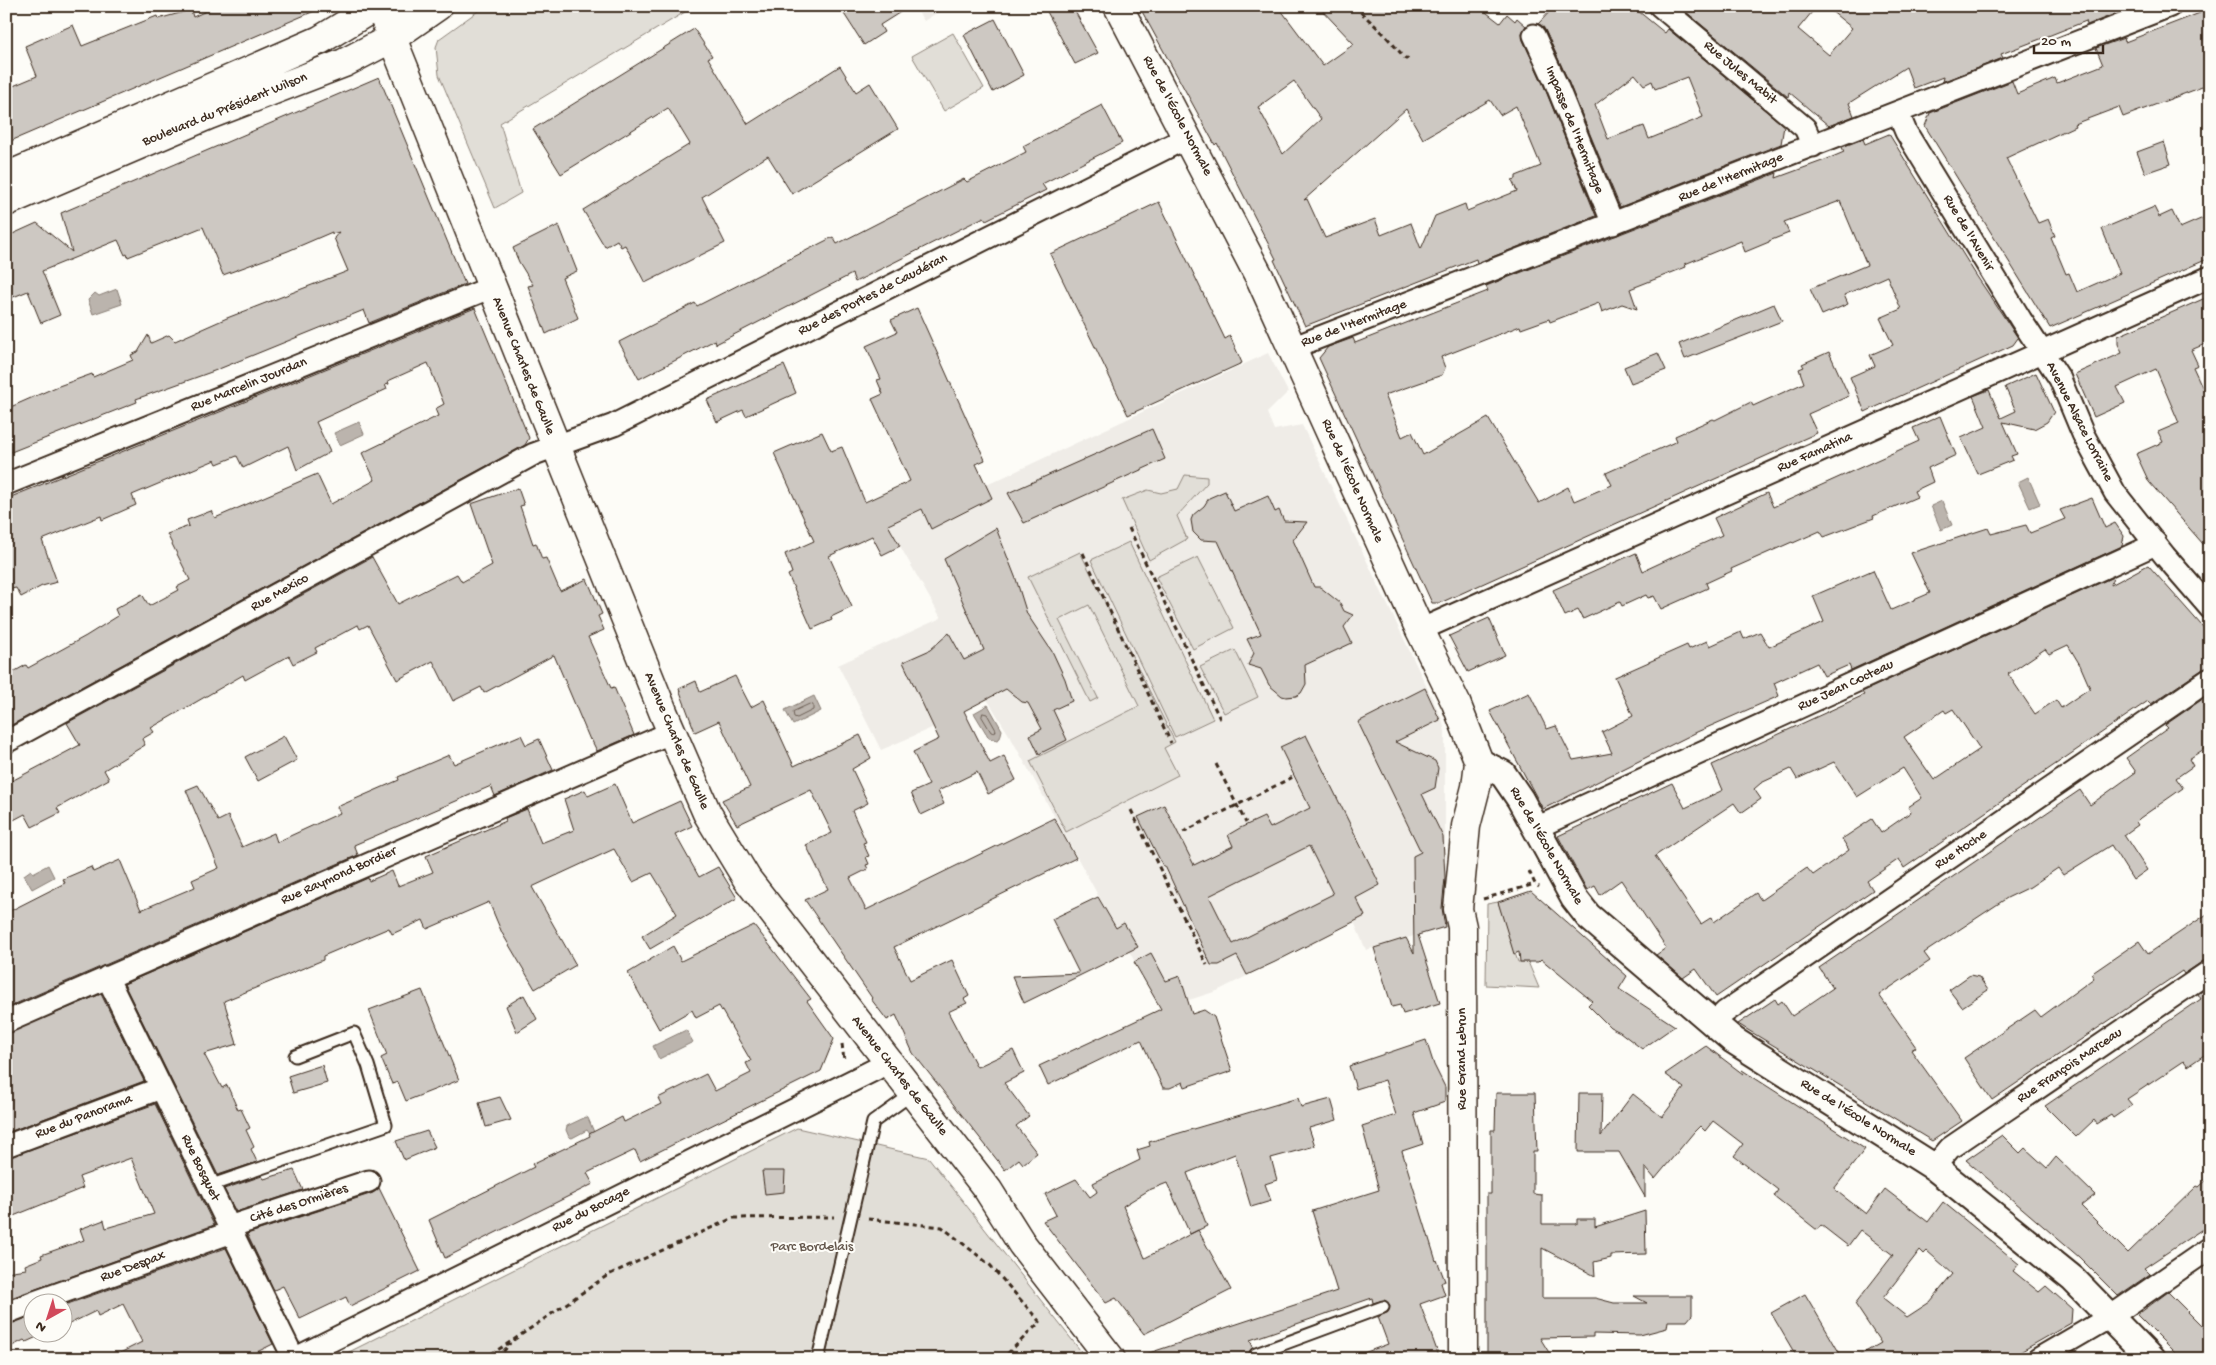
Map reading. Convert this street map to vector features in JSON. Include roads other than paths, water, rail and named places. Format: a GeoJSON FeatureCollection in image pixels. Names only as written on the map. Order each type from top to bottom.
{"type":"FeatureCollection","features":[{"type":"Feature","properties":{"kind":"main road","name":"Boulevard du Président Wilson"},"geometry":{"type":"LineString","coordinates":[[6,177],[320,40],[377,6]]}},
{"type":"Feature","properties":{"kind":"main road","name":"Boulevard du Président Wilson"},"geometry":{"type":"LineString","coordinates":[[6,202],[209,115],[344,62],[392,38],[438,6]]}},
{"type":"Feature","properties":{"kind":"main road","name":"Rue de l'École Normale"},"geometry":{"type":"LineString","coordinates":[[1118,6],[1242,239],[1420,630],[1456,703],[1479,762]]}},
{"type":"Feature","properties":{"kind":"main road","name":"Avenue Charles de Gaulle"},"geometry":{"type":"LineString","coordinates":[[392,38],[556,448],[707,813],[742,871],[912,1094],[988,1190],[1022,1244],[1111,1359]]}},
{"type":"Feature","properties":{"kind":"main road","name":"Rue Grand Lebrun"},"geometry":{"type":"LineString","coordinates":[[1463,1359],[1462,927],[1458,909],[1466,826],[1476,787],[1479,762]]}},
{"type":"Feature","properties":{"kind":"street"},"geometry":{"type":"LineString","coordinates":[[377,6],[392,38],[420,6]]}},
{"type":"Feature","properties":{"kind":"street","name":"Rue Jules Mabit"},"geometry":{"type":"LineString","coordinates":[[1660,6],[1805,128],[1812,146]]}},
{"type":"Feature","properties":{"kind":"street","name":"Rue de l'Hermitage"},"geometry":{"type":"LineString","coordinates":[[1292,348],[2170,6]]}},
{"type":"Feature","properties":{"kind":"street","name":"Impasse de l'Hermitage"},"geometry":{"type":"LineString","coordinates":[[1534,35],[1555,81],[1613,224]]}},
{"type":"Feature","properties":{"kind":"street","name":"Rue de l'Avenir"},"geometry":{"type":"LineString","coordinates":[[1898,113],[1906,132],[1926,165],[2021,320],[2043,351]]}},
{"type":"Feature","properties":{"kind":"street","name":"Rue des Portes de Caudéran"},"geometry":{"type":"LineString","coordinates":[[556,448],[614,425],[1188,137]]}},
{"type":"Feature","properties":{"kind":"street","name":"Rue Famatina"},"geometry":{"type":"LineString","coordinates":[[1420,630],[2210,277]]}},
{"type":"Feature","properties":{"kind":"street","name":"Rue Marcelin Jourdan"},"geometry":{"type":"LineString","coordinates":[[6,484],[492,287]]}},
{"type":"Feature","properties":{"kind":"street","name":"Avenue Alsace Lorraine"},"geometry":{"type":"LineString","coordinates":[[2043,351],[2060,379],[2104,476],[2115,493],[2210,608]]}},
{"type":"Feature","properties":{"kind":"street","name":"Rue Mexico"},"geometry":{"type":"LineString","coordinates":[[6,742],[534,454],[556,448]]}},
{"type":"Feature","properties":{"kind":"street","name":"Rue Jean Cocteau"},"geometry":{"type":"LineString","coordinates":[[1536,828],[2147,548],[2155,542]]}},
{"type":"Feature","properties":{"kind":"street","name":"Rue Hoche"},"geometry":{"type":"LineString","coordinates":[[1714,1023],[1725,1012],[2210,679]]}},
{"type":"Feature","properties":{"kind":"street","name":"Rue Raymond Bordier"},"geometry":{"type":"LineString","coordinates":[[6,1022],[672,732]]}},
{"type":"Feature","properties":{"kind":"street","name":"Rue de l'École Normale"},"geometry":{"type":"LineString","coordinates":[[1479,762],[1503,774],[1536,828],[1574,898],[1588,916],[1733,1040],[1934,1167],[2073,1279],[2150,1359]]}},
{"type":"Feature","properties":{"kind":"street","name":"Rue François Marceau"},"geometry":{"type":"LineString","coordinates":[[1934,1167],[1950,1148],[2210,971]]}},
{"type":"Feature","properties":{"kind":"street","name":"Rue Bosquet"},"geometry":{"type":"LineString","coordinates":[[107,977],[294,1359]]}},
{"type":"Feature","properties":{"kind":"street","name":"Rue du Bocage"},"geometry":{"type":"LineString","coordinates":[[294,1359],[876,1069],[887,1061]]}},
{"type":"Feature","properties":{"kind":"street","name":"Rue du Panorama"},"geometry":{"type":"LineString","coordinates":[[6,1146],[161,1088]]}},
{"type":"Feature","properties":{"kind":"street","name":"Cité des Ormières"},"geometry":{"type":"LineString","coordinates":[[231,1229],[368,1181]]}},
{"type":"Feature","properties":{"kind":"street","name":"Rue Despax"},"geometry":{"type":"LineString","coordinates":[[63,1292],[231,1229]]}},
{"type":"Feature","properties":{"kind":"street"},"geometry":{"type":"LineString","coordinates":[[2038,1359],[2110,1317],[2210,1248]]}},
{"type":"Feature","properties":{"kind":"street","name":"Rue Despax"},"geometry":{"type":"LineString","coordinates":[[6,1313],[22,1307]]}},
{"type":"Feature","properties":{"kind":"lane"},"geometry":{"type":"LineString","coordinates":[[209,1186],[386,1125],[368,1065],[354,1033],[295,1056]]}},
{"type":"Feature","properties":{"kind":"lane"},"geometry":{"type":"LineString","coordinates":[[818,1359],[873,1122],[912,1094]]}},
{"type":"Feature","properties":{"kind":"lane"},"geometry":{"type":"LineString","coordinates":[[1256,1354],[1384,1307]]}},
{"type":"Feature","properties":{"kind":"water"},"geometry":{"type":"Polygon","coordinates":[[[117,289],[122,304],[93,314],[88,300],[95,293],[99,296],[117,289]]]}},
{"type":"Feature","properties":{"kind":"water"},"geometry":{"type":"Polygon","coordinates":[[[359,422],[364,434],[340,445],[334,433],[359,422]]]}},
{"type":"Feature","properties":{"kind":"water"},"geometry":{"type":"Polygon","coordinates":[[[2028,477],[2040,504],[2030,508],[2018,482],[2028,477]]]}},
{"type":"Feature","properties":{"kind":"water"},"geometry":{"type":"Polygon","coordinates":[[[1942,501],[1952,525],[1941,530],[1931,506],[1942,501]]]}},
{"type":"Feature","properties":{"kind":"water"},"geometry":{"type":"Polygon","coordinates":[[[814,696],[821,711],[793,725],[785,710],[814,696]]]}},
{"type":"Feature","properties":{"kind":"water"},"geometry":{"type":"Polygon","coordinates":[[[988,705],[1002,730],[1000,738],[997,740],[989,738],[974,713],[988,705]]]}},
{"type":"Feature","properties":{"kind":"water"},"geometry":{"type":"Polygon","coordinates":[[[48,865],[54,877],[32,889],[24,875],[31,870],[33,873],[48,865]]]}},
{"type":"Feature","properties":{"kind":"water"},"geometry":{"type":"Polygon","coordinates":[[[686,1030],[693,1042],[659,1059],[653,1046],[686,1030]]]}},
{"type":"Feature","properties":{"kind":"water"},"geometry":{"type":"Polygon","coordinates":[[[586,1117],[594,1132],[590,1134],[587,1130],[572,1138],[569,1137],[566,1130],[567,1126],[586,1117]]]}},
{"type":"Feature","properties":{"kind":"park label","name":"Parc Bordelais"},"geometry":{"type":"Point","coordinates":[812,1247]}}]}
